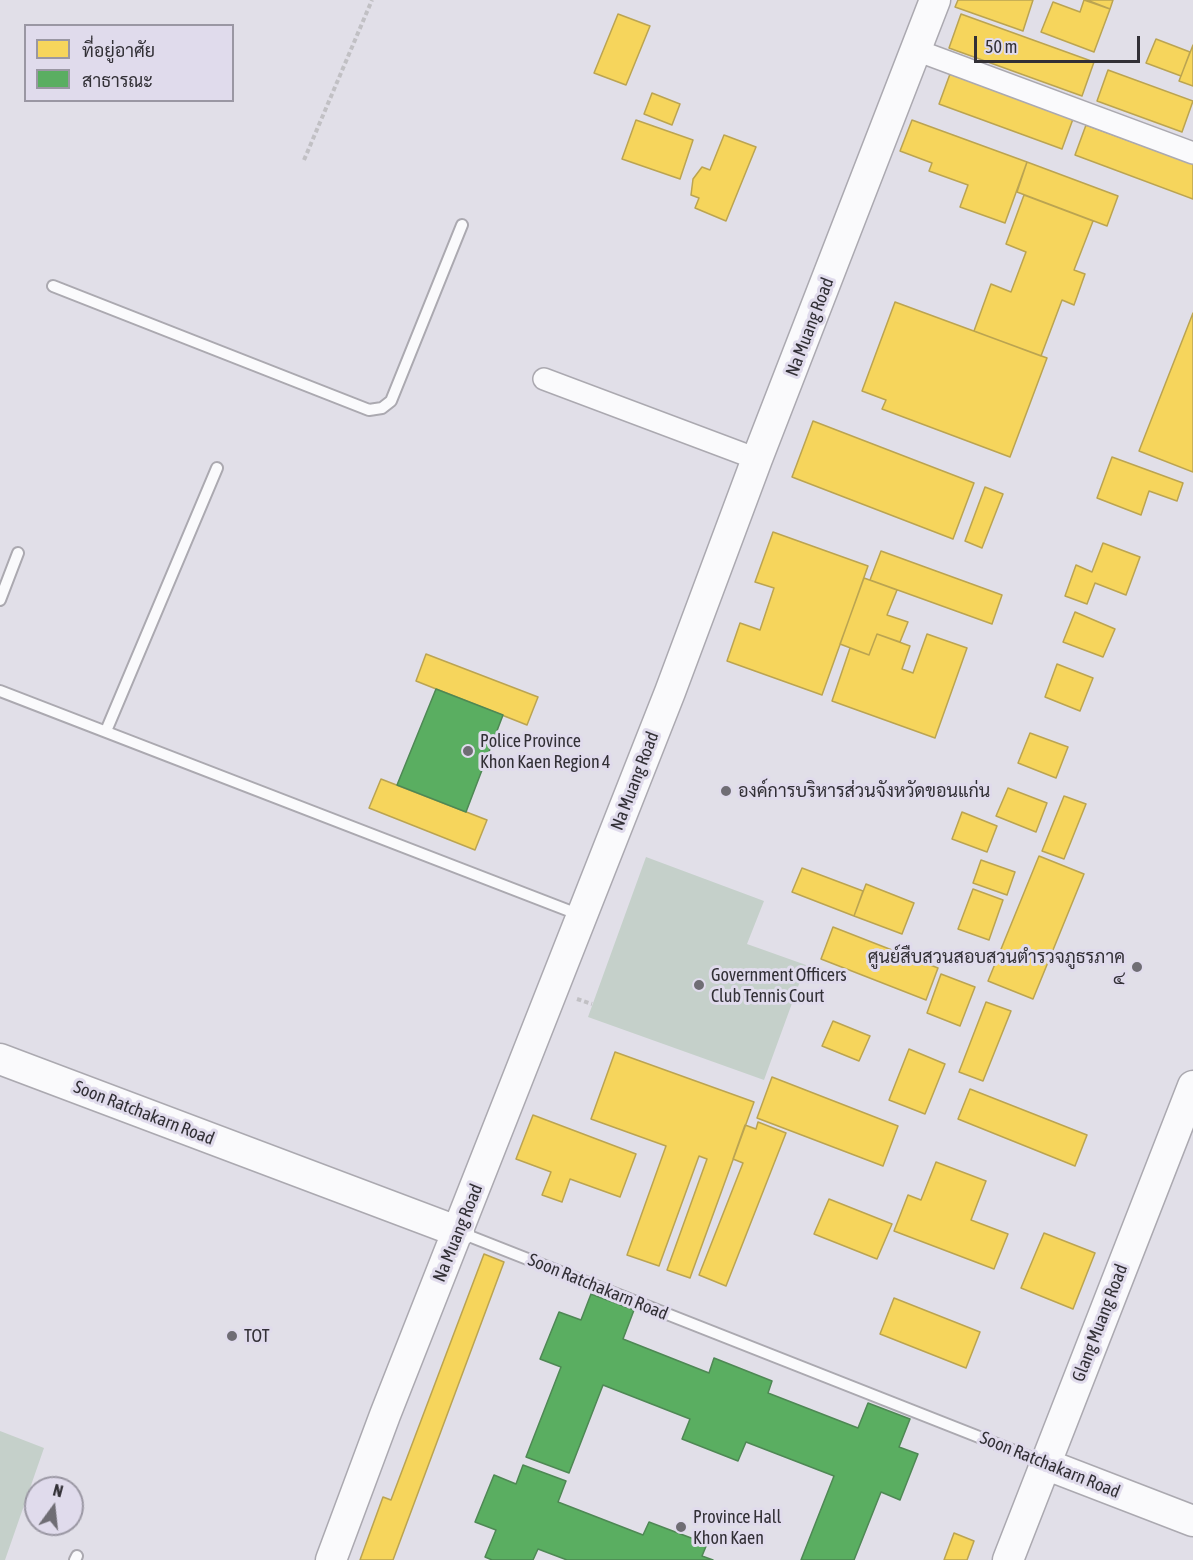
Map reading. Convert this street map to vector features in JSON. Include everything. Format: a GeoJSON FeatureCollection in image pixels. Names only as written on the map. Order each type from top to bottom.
{"type":"FeatureCollection","features":[{"type":"Feature","properties":{"kind":"street","name":"Na Muang Road"},"geometry":{"type":"LineString","coordinates":[[331,1560],[385,1415],[702,611],[757,459],[935,0]]}},
{"type":"Feature","properties":{"kind":"street"},"geometry":{"type":"LineString","coordinates":[[916,50],[1193,153]]}},
{"type":"Feature","properties":{"kind":"street"},"geometry":{"type":"LineString","coordinates":[[544,378],[757,459]]}},
{"type":"Feature","properties":{"kind":"street","name":"Soon Ratchakarn Road"},"geometry":{"type":"LineString","coordinates":[[0,1059],[459,1232]]}},
{"type":"Feature","properties":{"kind":"street","name":"Glang Muang Road"},"geometry":{"type":"LineString","coordinates":[[1008,1560],[1193,1086]]}},
{"type":"Feature","properties":{"kind":"street","name":"Soon Ratchakarn Road"},"geometry":{"type":"LineString","coordinates":[[1045,1464],[1193,1521]]}},
{"type":"Feature","properties":{"kind":"lane"},"geometry":{"type":"LineString","coordinates":[[53,286],[369,410],[382,408],[391,402],[462,225]]}},
{"type":"Feature","properties":{"kind":"lane"},"geometry":{"type":"LineString","coordinates":[[106,731],[217,468]]}},
{"type":"Feature","properties":{"kind":"lane"},"geometry":{"type":"LineString","coordinates":[[0,600],[18,553]]}},
{"type":"Feature","properties":{"kind":"lane"},"geometry":{"type":"LineString","coordinates":[[0,691],[583,916]]}},
{"type":"Feature","properties":{"kind":"lane","name":"Soon Ratchakarn Road"},"geometry":{"type":"LineString","coordinates":[[459,1232],[1045,1464]]}},
{"type":"Feature","properties":{"kind":"path"},"geometry":{"type":"LineString","coordinates":[[304,160],[372,0]]}},
{"type":"Feature","properties":{"kind":"shaded area","name":"Government Officers Club Tennis Court"},"geometry":{"type":"Polygon","coordinates":[[[646,857],[764,901],[747,944],[806,965],[764,1080],[588,1017],[646,857]]]}},
{"type":"Feature","properties":{"kind":"shaded area"},"geometry":{"type":"Polygon","coordinates":[[[0,1431],[44,1448],[34,1476],[24,1476],[24,1505],[5,1560],[0,1560],[0,1431]]]}},
{"type":"Feature","properties":{"kind":"building: ที่อยู่อาศัย"},"geometry":{"type":"Polygon","coordinates":[[[958,0],[1033,0],[1023,31],[955,7],[958,0]]]}},
{"type":"Feature","properties":{"kind":"building: ที่อยู่อาศัย"},"geometry":{"type":"Polygon","coordinates":[[[1084,0],[1110,9],[1094,52],[1041,32],[1053,2],[1080,12],[1084,0]]]}},
{"type":"Feature","properties":{"kind":"building: ที่อยู่อาศัย"},"geometry":{"type":"Polygon","coordinates":[[[1087,0],[1113,0],[1110,9],[1087,0]]]}},
{"type":"Feature","properties":{"kind":"building: ที่อยู่อาศัย"},"geometry":{"type":"Polygon","coordinates":[[[618,14],[650,26],[626,85],[594,73],[618,14]]]}},
{"type":"Feature","properties":{"kind":"building: ที่อยู่อาศัย"},"geometry":{"type":"Polygon","coordinates":[[[961,14],[1094,62],[1082,96],[949,48],[961,14]]]}},
{"type":"Feature","properties":{"kind":"building: ที่อยู่อาศัย"},"geometry":{"type":"Polygon","coordinates":[[[1156,39],[1190,52],[1181,76],[1146,63],[1156,39]]]}},
{"type":"Feature","properties":{"kind":"building: ที่อยู่อาศัย"},"geometry":{"type":"Polygon","coordinates":[[[1193,45],[1193,86],[1179,81],[1193,45]]]}},
{"type":"Feature","properties":{"kind":"building: ที่อยู่อาศัย"},"geometry":{"type":"Polygon","coordinates":[[[1108,70],[1193,101],[1182,132],[1097,101],[1108,70]]]}},
{"type":"Feature","properties":{"kind":"building: ที่อยู่อาศัย"},"geometry":{"type":"Polygon","coordinates":[[[950,74],[1073,119],[1062,149],[939,104],[950,74]]]}},
{"type":"Feature","properties":{"kind":"building: ที่อยู่อาศัย"},"geometry":{"type":"Polygon","coordinates":[[[652,93],[680,104],[672,125],[644,114],[652,93]]]}},
{"type":"Feature","properties":{"kind":"building: ที่อยู่อาศัย"},"geometry":{"type":"Polygon","coordinates":[[[636,120],[693,140],[680,179],[622,159],[636,120]]]}},
{"type":"Feature","properties":{"kind":"building: ที่อยู่อาศัย"},"geometry":{"type":"Polygon","coordinates":[[[912,120],[1027,162],[1005,223],[960,207],[968,185],[929,171],[932,163],[900,151],[912,120]]]}},
{"type":"Feature","properties":{"kind":"building: ที่อยู่อาศัย"},"geometry":{"type":"Polygon","coordinates":[[[1086,125],[1193,164],[1193,199],[1075,155],[1086,125]]]}},
{"type":"Feature","properties":{"kind":"building: ที่อยู่อาศัย"},"geometry":{"type":"Polygon","coordinates":[[[724,135],[756,147],[726,221],[695,208],[699,198],[691,195],[693,179],[702,167],[710,170],[724,135]]]}},
{"type":"Feature","properties":{"kind":"building: ที่อยู่อาศัย"},"geometry":{"type":"Polygon","coordinates":[[[1027,162],[1118,196],[1107,226],[1017,192],[1027,162]]]}},
{"type":"Feature","properties":{"kind":"building: ที่อยู่อาศัย"},"geometry":{"type":"Polygon","coordinates":[[[1024,195],[1093,221],[1074,270],[1085,274],[1074,305],[1062,300],[1041,356],[974,331],[991,284],[1011,292],[1026,252],[1006,244],[1024,195]]]}},
{"type":"Feature","properties":{"kind":"building: ที่อยู่อาศัย"},"geometry":{"type":"Polygon","coordinates":[[[895,302],[1047,358],[1010,457],[882,409],[886,400],[862,391],[895,302]]]}},
{"type":"Feature","properties":{"kind":"building: ที่อยู่อาศัย"},"geometry":{"type":"Polygon","coordinates":[[[1193,313],[1193,472],[1139,451],[1193,313]]]}},
{"type":"Feature","properties":{"kind":"building: ที่อยู่อาศัย"},"geometry":{"type":"Polygon","coordinates":[[[813,421],[974,483],[953,539],[792,477],[813,421]]]}},
{"type":"Feature","properties":{"kind":"building: ที่อยู่อาศัย"},"geometry":{"type":"Polygon","coordinates":[[[1112,457],[1183,483],[1177,501],[1149,491],[1141,515],[1097,498],[1112,457]]]}},
{"type":"Feature","properties":{"kind":"building: ที่อยู่อาศัย"},"geometry":{"type":"Polygon","coordinates":[[[985,487],[1003,494],[982,548],[965,541],[985,487]]]}},
{"type":"Feature","properties":{"kind":"building: ที่อยู่อาศัย"},"geometry":{"type":"Polygon","coordinates":[[[773,532],[868,566],[822,695],[727,661],[740,623],[760,630],[774,588],[755,582],[773,532]]]}},
{"type":"Feature","properties":{"kind":"building: ที่อยู่อาศัย"},"geometry":{"type":"Polygon","coordinates":[[[1103,543],[1140,557],[1126,595],[1095,583],[1087,604],[1065,596],[1076,565],[1092,572],[1103,543]]]}},
{"type":"Feature","properties":{"kind":"building: ที่อยู่อาศัย"},"geometry":{"type":"Polygon","coordinates":[[[881,551],[1002,595],[992,624],[870,580],[881,551]]]}},
{"type":"Feature","properties":{"kind":"building: ที่อยู่อาศัย"},"geometry":{"type":"Polygon","coordinates":[[[864,578],[897,590],[887,615],[908,622],[900,642],[877,634],[869,655],[840,644],[864,578]]]}},
{"type":"Feature","properties":{"kind":"building: ที่อยู่อาศัย"},"geometry":{"type":"Polygon","coordinates":[[[1075,612],[1115,629],[1103,657],[1063,642],[1075,612]]]}},
{"type":"Feature","properties":{"kind":"building: ที่อยู่อาศัย"},"geometry":{"type":"Polygon","coordinates":[[[877,634],[910,646],[902,669],[913,673],[927,634],[967,648],[935,738],[832,701],[850,648],[869,655],[877,634]]]}},
{"type":"Feature","properties":{"kind":"building: ที่อยู่อาศัย"},"geometry":{"type":"Polygon","coordinates":[[[426,654],[538,697],[527,725],[416,681],[426,654]]]}},
{"type":"Feature","properties":{"kind":"building: ที่อยู่อาศัย"},"geometry":{"type":"Polygon","coordinates":[[[1057,664],[1093,678],[1080,711],[1045,697],[1057,664]]]}},
{"type":"Feature","properties":{"kind":"building: ที่อยู่อาศัย"},"geometry":{"type":"Polygon","coordinates":[[[1030,733],[1068,747],[1056,778],[1018,763],[1030,733]]]}},
{"type":"Feature","properties":{"kind":"building: ที่อยู่อาศัย"},"geometry":{"type":"Polygon","coordinates":[[[381,779],[487,820],[475,850],[369,808],[381,779]]]}},
{"type":"Feature","properties":{"kind":"building: ที่อยู่อาศัย"},"geometry":{"type":"Polygon","coordinates":[[[1008,788],[1047,803],[1036,832],[996,816],[1008,788]]]}},
{"type":"Feature","properties":{"kind":"building: ที่อยู่อาศัย"},"geometry":{"type":"Polygon","coordinates":[[[1064,796],[1086,804],[1064,859],[1042,851],[1064,796]]]}},
{"type":"Feature","properties":{"kind":"building: ที่อยู่อาศัย"},"geometry":{"type":"Polygon","coordinates":[[[962,812],[997,826],[987,852],[952,839],[962,812]]]}},
{"type":"Feature","properties":{"kind":"building: ที่อยู่อาศัย"},"geometry":{"type":"Polygon","coordinates":[[[1039,856],[1084,874],[1033,999],[988,981],[1039,856]]]}},
{"type":"Feature","properties":{"kind":"building: ที่อยู่อาศัย"},"geometry":{"type":"Polygon","coordinates":[[[981,860],[1015,872],[1007,895],[973,883],[981,860]]]}},
{"type":"Feature","properties":{"kind":"building: ที่อยู่อาศัย"},"geometry":{"type":"Polygon","coordinates":[[[802,868],[863,891],[854,916],[792,892],[802,868]]]}},
{"type":"Feature","properties":{"kind":"building: ที่อยู่อาศัย"},"geometry":{"type":"Polygon","coordinates":[[[866,884],[914,903],[902,934],[854,916],[866,884]]]}},
{"type":"Feature","properties":{"kind":"building: ที่อยู่อาศัย"},"geometry":{"type":"Polygon","coordinates":[[[973,889],[1003,900],[989,940],[958,929],[973,889]]]}},
{"type":"Feature","properties":{"kind":"building: ที่อยู่อาศัย"},"geometry":{"type":"Polygon","coordinates":[[[833,927],[938,968],[926,1000],[821,959],[833,927]]]}},
{"type":"Feature","properties":{"kind":"building: ที่อยู่อาศัย"},"geometry":{"type":"Polygon","coordinates":[[[941,974],[975,987],[960,1026],[927,1013],[941,974]]]}},
{"type":"Feature","properties":{"kind":"building: ที่อยู่อาศัย"},"geometry":{"type":"Polygon","coordinates":[[[986,1002],[1011,1011],[983,1081],[959,1072],[986,1002]]]}},
{"type":"Feature","properties":{"kind":"building: ที่อยู่อาศัย"},"geometry":{"type":"Polygon","coordinates":[[[833,1021],[870,1036],[859,1061],[822,1046],[833,1021]]]}},
{"type":"Feature","properties":{"kind":"building: ที่อยู่อาศัย"},"geometry":{"type":"Polygon","coordinates":[[[909,1049],[945,1064],[925,1114],[889,1100],[909,1049]]]}},
{"type":"Feature","properties":{"kind":"building: ที่อยู่อาศัย"},"geometry":{"type":"Polygon","coordinates":[[[615,1052],[754,1102],[690,1278],[667,1270],[707,1159],[699,1156],[659,1266],[627,1255],[666,1146],[591,1119],[615,1052]]]}},
{"type":"Feature","properties":{"kind":"building: ที่อยู่อาศัย"},"geometry":{"type":"Polygon","coordinates":[[[772,1077],[898,1126],[883,1166],[757,1118],[772,1077]]]}},
{"type":"Feature","properties":{"kind":"building: ที่อยู่อาศัย"},"geometry":{"type":"Polygon","coordinates":[[[970,1089],[1087,1135],[1075,1166],[958,1119],[970,1089]]]}},
{"type":"Feature","properties":{"kind":"building: ที่อยู่อาศัย"},"geometry":{"type":"Polygon","coordinates":[[[533,1115],[636,1154],[620,1197],[570,1179],[562,1202],[542,1195],[551,1172],[516,1159],[533,1115]]]}},
{"type":"Feature","properties":{"kind":"building: ที่อยู่อาศัย"},"geometry":{"type":"Polygon","coordinates":[[[758,1122],[786,1133],[726,1286],[699,1275],[743,1163],[733,1159],[745,1125],[756,1129],[758,1122]]]}},
{"type":"Feature","properties":{"kind":"building: ที่อยู่อาศัย"},"geometry":{"type":"Polygon","coordinates":[[[936,1162],[986,1181],[971,1220],[1008,1234],[994,1269],[894,1231],[908,1195],[921,1200],[936,1162]]]}},
{"type":"Feature","properties":{"kind":"building: ที่อยู่อาศัย"},"geometry":{"type":"Polygon","coordinates":[[[829,1199],[892,1224],[877,1259],[814,1234],[829,1199]]]}},
{"type":"Feature","properties":{"kind":"building: ที่อยู่อาศัย"},"geometry":{"type":"Polygon","coordinates":[[[1044,1233],[1095,1253],[1073,1309],[1021,1288],[1044,1233]]]}},
{"type":"Feature","properties":{"kind":"building: ที่อยู่อาศัย"},"geometry":{"type":"Polygon","coordinates":[[[484,1254],[504,1262],[393,1560],[360,1560],[383,1497],[391,1500],[484,1254]]]}},
{"type":"Feature","properties":{"kind":"building: ที่อยู่อาศัย"},"geometry":{"type":"Polygon","coordinates":[[[894,1298],[980,1332],[966,1368],[880,1334],[894,1298]]]}},
{"type":"Feature","properties":{"kind":"building: ที่อยู่อาศัย"},"geometry":{"type":"Polygon","coordinates":[[[954,1533],[974,1541],[967,1560],[944,1560],[954,1533]]]}},
{"type":"Feature","properties":{"kind":"building: สาธารณะ"},"geometry":{"type":"Polygon","coordinates":[[[436,689],[503,715],[466,812],[397,785],[436,689]]]}},
{"type":"Feature","properties":{"kind":"building: สาธารณะ"},"geometry":{"type":"Polygon","coordinates":[[[591,1294],[634,1310],[623,1339],[709,1373],[714,1358],[772,1381],[768,1393],[858,1428],[868,1403],[910,1419],[899,1447],[918,1454],[900,1500],[881,1492],[854,1560],[801,1560],[834,1476],[746,1442],[738,1461],[682,1439],[690,1419],[603,1385],[569,1473],[526,1457],[561,1367],[540,1359],[559,1312],[581,1320],[591,1294]]]}},
{"type":"Feature","properties":{"kind":"building: สาธารณะ"},"geometry":{"type":"Polygon","coordinates":[[[523,1465],[566,1481],[558,1502],[643,1535],[649,1522],[707,1544],[702,1556],[713,1560],[567,1560],[538,1549],[533,1560],[492,1560],[485,1557],[496,1530],[475,1522],[494,1475],[516,1484],[523,1465]]]}},
{"type":"Feature","properties":{"kind":"place","name":"Police Province Khon Kaen Region 4"},"geometry":{"type":"Point","coordinates":[468,751]}},
{"type":"Feature","properties":{"kind":"place","name":"องค์การบริหารส่วนจังหวัดขอนแก่น"},"geometry":{"type":"Point","coordinates":[726,791]}},
{"type":"Feature","properties":{"kind":"place","name":"ศูนย์สืบสวนสอบสวนตำรวจภูธรภาค ๔"},"geometry":{"type":"Point","coordinates":[1137,967]}},
{"type":"Feature","properties":{"kind":"place","name":"Government Officers Club Tennis Court"},"geometry":{"type":"Point","coordinates":[699,985]}},
{"type":"Feature","properties":{"kind":"place","name":"TOT"},"geometry":{"type":"Point","coordinates":[232,1336]}},
{"type":"Feature","properties":{"kind":"place","name":"Province Hall Khon Kaen"},"geometry":{"type":"Point","coordinates":[681,1527]}}]}
